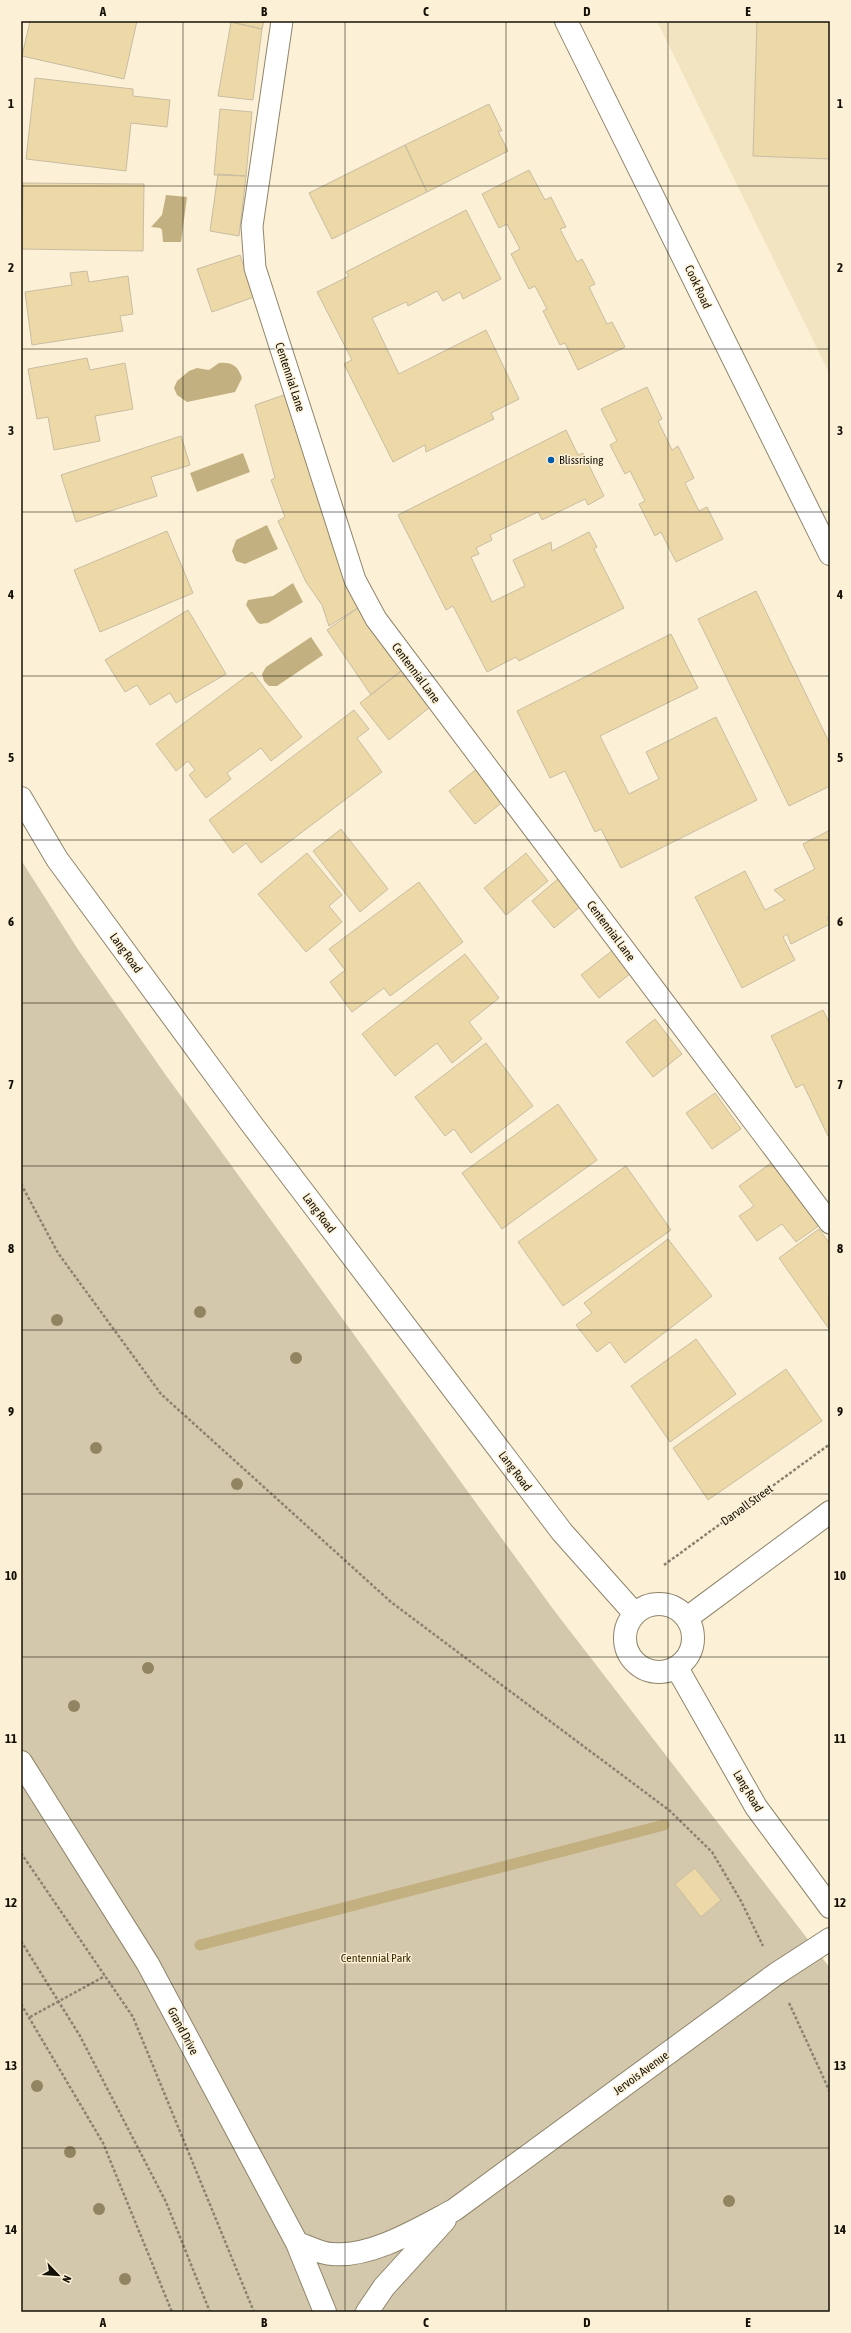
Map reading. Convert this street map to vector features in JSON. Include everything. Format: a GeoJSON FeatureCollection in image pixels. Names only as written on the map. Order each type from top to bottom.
{"type":"FeatureCollection","features":[{"type":"Feature","properties":{"kind":"street","name":"Cook Road"},"geometry":{"type":"LineString","coordinates":[[566,21],[830,554]]}},
{"type":"Feature","properties":{"kind":"street","name":"Lang Road"},"geometry":{"type":"LineString","coordinates":[[21,798],[57,858],[250,1122],[562,1532],[635,1614]]}},
{"type":"Feature","properties":{"kind":"street"},"geometry":{"type":"LineString","coordinates":[[687,1618],[830,1512]]}},
{"type":"Feature","properties":{"kind":"street"},"geometry":{"type":"LineString","coordinates":[[652,1604],[662,1604],[680,1611],[687,1618],[692,1628],[692,1645],[685,1660],[677,1668],[656,1673],[645,1670],[636,1664],[629,1655],[625,1634],[635,1614],[652,1604]]}},
{"type":"Feature","properties":{"kind":"street","name":"Lang Road"},"geometry":{"type":"LineString","coordinates":[[677,1668],[756,1807],[830,1907]]}},
{"type":"Feature","properties":{"kind":"street","name":"Grand Drive"},"geometry":{"type":"LineString","coordinates":[[21,1762],[148,1964],[297,2243],[325,2312]]}},
{"type":"Feature","properties":{"kind":"street","name":"Jervois Avenue"},"geometry":{"type":"LineString","coordinates":[[297,2243],[331,2254],[361,2251],[402,2237],[454,2210],[776,1974],[830,1939]]}},
{"type":"Feature","properties":{"kind":"street","name":"Jervois Avenue"},"geometry":{"type":"LineString","coordinates":[[367,2312],[384,2288],[454,2210]]}},
{"type":"Feature","properties":{"kind":"lane","name":"Centennial Lane"},"geometry":{"type":"LineString","coordinates":[[282,21],[252,226],[256,268],[355,580],[376,619],[830,1222]]}},
{"type":"Feature","properties":{"kind":"path"},"geometry":{"type":"LineString","coordinates":[[21,1184],[58,1253],[161,1394],[391,1602],[670,1811],[712,1852],[742,1901],[830,2092]]}},
{"type":"Feature","properties":{"kind":"path","name":"Darvall Street"},"geometry":{"type":"LineString","coordinates":[[664,1566],[830,1444]]}},
{"type":"Feature","properties":{"kind":"path"},"geometry":{"type":"LineString","coordinates":[[21,1853],[133,2017],[254,2312]]}},
{"type":"Feature","properties":{"kind":"path"},"geometry":{"type":"LineString","coordinates":[[21,1940],[80,2036],[166,2202],[210,2312]]}},
{"type":"Feature","properties":{"kind":"path"},"geometry":{"type":"LineString","coordinates":[[30,2017],[60,2002],[105,1976]]}},
{"type":"Feature","properties":{"kind":"path"},"geometry":{"type":"LineString","coordinates":[[21,2004],[103,2144],[172,2312]]}},
{"type":"Feature","properties":{"kind":"shaded area"},"geometry":{"type":"Polygon","coordinates":[[[657,21],[830,21],[830,375],[657,21]]]}},
{"type":"Feature","properties":{"kind":"shaded area"},"geometry":{"type":"Polygon","coordinates":[[[166,195],[187,197],[181,242],[163,242],[162,230],[160,228],[151,227],[162,215],[166,195]]]}},
{"type":"Feature","properties":{"kind":"shaded area"},"geometry":{"type":"Polygon","coordinates":[[[219,363],[231,364],[239,370],[242,378],[235,392],[187,402],[177,395],[174,388],[177,381],[189,371],[197,368],[209,370],[219,363]]]}},
{"type":"Feature","properties":{"kind":"shaded area"},"geometry":{"type":"Polygon","coordinates":[[[243,453],[250,472],[197,492],[190,473],[243,453]]]}},
{"type":"Feature","properties":{"kind":"shaded area"},"geometry":{"type":"Polygon","coordinates":[[[267,525],[278,549],[245,564],[236,561],[232,551],[236,540],[267,525]]]}},
{"type":"Feature","properties":{"kind":"shaded area"},"geometry":{"type":"Polygon","coordinates":[[[293,583],[303,602],[268,623],[260,624],[257,622],[246,605],[248,600],[273,596],[293,583]]]}},
{"type":"Feature","properties":{"kind":"shaded area"},"geometry":{"type":"Polygon","coordinates":[[[311,637],[323,655],[277,686],[269,686],[264,681],[262,674],[266,667],[311,637]]]}},
{"type":"Feature","properties":{"kind":"green space","name":"Centennial Park"},"geometry":{"type":"Polygon","coordinates":[[[21,860],[79,951],[165,1074],[553,1609],[830,1968],[830,2312],[21,2312],[21,860]]]}},
{"type":"Feature","properties":{"kind":"building"},"geometry":{"type":"Polygon","coordinates":[[[30,21],[137,21],[124,79],[22,56],[30,21]]]}},
{"type":"Feature","properties":{"kind":"building"},"geometry":{"type":"Polygon","coordinates":[[[226,21],[264,21],[262,29],[226,21]]]}},
{"type":"Feature","properties":{"kind":"building"},"geometry":{"type":"Polygon","coordinates":[[[757,21],[830,21],[830,159],[753,156],[757,21]]]}},
{"type":"Feature","properties":{"kind":"building"},"geometry":{"type":"Polygon","coordinates":[[[231,22],[262,29],[253,100],[218,96],[231,22]]]}},
{"type":"Feature","properties":{"kind":"building"},"geometry":{"type":"Polygon","coordinates":[[[35,78],[133,89],[133,96],[170,100],[167,127],[131,123],[126,171],[26,159],[35,78]]]}},
{"type":"Feature","properties":{"kind":"building"},"geometry":{"type":"Polygon","coordinates":[[[489,104],[502,131],[498,131],[508,151],[427,192],[405,145],[489,104]]]}},
{"type":"Feature","properties":{"kind":"building"},"geometry":{"type":"Polygon","coordinates":[[[220,109],[252,112],[246,176],[214,175],[220,109]]]}},
{"type":"Feature","properties":{"kind":"building"},"geometry":{"type":"Polygon","coordinates":[[[405,145],[427,192],[332,239],[309,193],[405,145]]]}},
{"type":"Feature","properties":{"kind":"building"},"geometry":{"type":"Polygon","coordinates":[[[529,170],[545,200],[551,197],[566,227],[560,229],[577,262],[582,259],[595,284],[589,287],[607,324],[612,322],[625,347],[578,370],[565,343],[560,345],[543,311],[547,309],[535,286],[529,289],[511,254],[520,249],[507,224],[499,228],[482,194],[529,170]]]}},
{"type":"Feature","properties":{"kind":"building"},"geometry":{"type":"Polygon","coordinates":[[[218,174],[246,176],[239,236],[210,231],[218,174]]]}},
{"type":"Feature","properties":{"kind":"building"},"geometry":{"type":"Polygon","coordinates":[[[23,183],[144,184],[143,251],[22,249],[23,183]]]}},
{"type":"Feature","properties":{"kind":"building"},"geometry":{"type":"Polygon","coordinates":[[[466,210],[501,279],[463,299],[460,292],[443,301],[437,291],[408,306],[406,302],[372,318],[399,374],[486,330],[519,399],[491,413],[494,419],[426,452],[425,445],[393,462],[344,364],[352,360],[317,292],[349,276],[346,272],[466,210]]]}},
{"type":"Feature","properties":{"kind":"building"},"geometry":{"type":"Polygon","coordinates":[[[240,255],[254,297],[212,312],[197,269],[240,255]]]}},
{"type":"Feature","properties":{"kind":"building"},"geometry":{"type":"Polygon","coordinates":[[[87,271],[89,282],[128,276],[133,314],[120,316],[123,331],[32,345],[25,292],[72,285],[70,273],[87,271]]]}},
{"type":"Feature","properties":{"kind":"building"},"geometry":{"type":"Polygon","coordinates":[[[87,358],[90,370],[125,363],[133,409],[95,416],[100,441],[54,450],[48,417],[37,419],[28,369],[87,358]]]}},
{"type":"Feature","properties":{"kind":"building"},"geometry":{"type":"Polygon","coordinates":[[[647,387],[662,419],[658,421],[672,450],[678,446],[694,478],[685,483],[699,511],[707,507],[723,539],[676,562],[661,532],[655,536],[639,504],[645,501],[630,471],[625,474],[610,445],[617,441],[601,409],[647,387]]]}},
{"type":"Feature","properties":{"kind":"building"},"geometry":{"type":"Polygon","coordinates":[[[284,395],[335,535],[329,537],[351,587],[348,590],[359,607],[329,626],[322,605],[306,582],[278,521],[285,517],[271,480],[275,478],[255,405],[284,395]]]}},
{"type":"Feature","properties":{"kind":"building"},"geometry":{"type":"Polygon","coordinates":[[[566,430],[578,455],[583,453],[604,496],[588,505],[585,499],[542,520],[538,512],[490,535],[492,540],[476,548],[479,554],[471,557],[492,602],[525,586],[513,560],[551,542],[552,551],[589,532],[597,547],[594,549],[624,608],[519,661],[516,657],[487,672],[453,606],[446,610],[398,515],[566,430]]]}},
{"type":"Feature","properties":{"kind":"building"},"geometry":{"type":"Polygon","coordinates":[[[181,436],[190,465],[151,477],[157,496],[76,522],[61,475],[181,436]]]}},
{"type":"Feature","properties":{"kind":"building"},"geometry":{"type":"Polygon","coordinates":[[[167,531],[193,593],[100,632],[74,570],[167,531]]]}},
{"type":"Feature","properties":{"kind":"building"},"geometry":{"type":"Polygon","coordinates":[[[756,591],[830,744],[830,786],[789,806],[698,619],[756,591]]]}},
{"type":"Feature","properties":{"kind":"building"},"geometry":{"type":"Polygon","coordinates":[[[358,608],[401,671],[371,695],[327,630],[358,608]]]}},
{"type":"Feature","properties":{"kind":"building"},"geometry":{"type":"Polygon","coordinates":[[[188,610],[226,674],[176,703],[170,693],[150,705],[137,685],[125,692],[105,660],[188,610]]]}},
{"type":"Feature","properties":{"kind":"building"},"geometry":{"type":"Polygon","coordinates":[[[671,634],[698,688],[600,736],[629,794],[659,779],[646,752],[716,717],[757,800],[621,868],[601,829],[595,832],[565,771],[550,778],[517,711],[671,634]]]}},
{"type":"Feature","properties":{"kind":"building"},"geometry":{"type":"Polygon","coordinates":[[[406,667],[435,703],[389,740],[360,703],[406,667]]]}},
{"type":"Feature","properties":{"kind":"building"},"geometry":{"type":"Polygon","coordinates":[[[252,672],[302,737],[271,761],[261,748],[227,773],[231,779],[206,798],[189,775],[195,770],[188,761],[176,771],[156,744],[252,672]]]}},
{"type":"Feature","properties":{"kind":"building"},"geometry":{"type":"Polygon","coordinates":[[[354,710],[369,729],[357,738],[382,772],[261,863],[246,843],[233,853],[209,820],[354,710]]]}},
{"type":"Feature","properties":{"kind":"building"},"geometry":{"type":"Polygon","coordinates":[[[478,768],[504,801],[475,824],[449,791],[478,768]]]}},
{"type":"Feature","properties":{"kind":"building"},"geometry":{"type":"Polygon","coordinates":[[[341,829],[388,889],[360,912],[313,851],[341,829]]]}},
{"type":"Feature","properties":{"kind":"building"},"geometry":{"type":"Polygon","coordinates":[[[830,830],[830,916],[827,917],[830,924],[791,944],[787,934],[783,937],[795,960],[742,988],[695,897],[745,871],[765,910],[785,900],[774,890],[815,869],[803,844],[830,830]]]}},
{"type":"Feature","properties":{"kind":"building"},"geometry":{"type":"Polygon","coordinates":[[[307,853],[342,895],[329,906],[342,922],[306,952],[258,894],[307,853]]]}},
{"type":"Feature","properties":{"kind":"building"},"geometry":{"type":"Polygon","coordinates":[[[526,853],[548,881],[506,915],[484,888],[526,853]]]}},
{"type":"Feature","properties":{"kind":"building"},"geometry":{"type":"Polygon","coordinates":[[[559,878],[581,906],[554,928],[532,901],[559,878]]]}},
{"type":"Feature","properties":{"kind":"building"},"geometry":{"type":"Polygon","coordinates":[[[419,882],[463,942],[390,996],[384,988],[352,1012],[330,982],[345,970],[329,949],[419,882]]]}},
{"type":"Feature","properties":{"kind":"building"},"geometry":{"type":"Polygon","coordinates":[[[613,950],[630,974],[599,998],[581,975],[613,950]]]}},
{"type":"Feature","properties":{"kind":"building"},"geometry":{"type":"Polygon","coordinates":[[[465,954],[499,998],[469,1022],[482,1039],[452,1063],[437,1043],[395,1076],[362,1034],[465,954]]]}},
{"type":"Feature","properties":{"kind":"building"},"geometry":{"type":"Polygon","coordinates":[[[823,1010],[830,1024],[830,1134],[828,1136],[803,1084],[796,1088],[771,1036],[823,1010]]]}},
{"type":"Feature","properties":{"kind":"building"},"geometry":{"type":"Polygon","coordinates":[[[655,1019],[682,1054],[653,1077],[626,1042],[655,1019]]]}},
{"type":"Feature","properties":{"kind":"building"},"geometry":{"type":"Polygon","coordinates":[[[486,1043],[533,1106],[471,1153],[454,1129],[445,1136],[415,1097],[486,1043]]]}},
{"type":"Feature","properties":{"kind":"building"},"geometry":{"type":"Polygon","coordinates":[[[715,1093],[741,1129],[712,1149],[686,1113],[715,1093]]]}},
{"type":"Feature","properties":{"kind":"building"},"geometry":{"type":"Polygon","coordinates":[[[558,1104],[597,1160],[502,1229],[462,1173],[558,1104]]]}},
{"type":"Feature","properties":{"kind":"building"},"geometry":{"type":"Polygon","coordinates":[[[774,1161],[820,1225],[796,1242],[782,1224],[757,1241],[739,1216],[754,1206],[739,1186],[774,1161]]]}},
{"type":"Feature","properties":{"kind":"building"},"geometry":{"type":"Polygon","coordinates":[[[626,1166],[671,1230],[563,1306],[518,1242],[626,1166]]]}},
{"type":"Feature","properties":{"kind":"building"},"geometry":{"type":"Polygon","coordinates":[[[819,1229],[830,1244],[829,1329],[779,1258],[819,1229]]]}},
{"type":"Feature","properties":{"kind":"building"},"geometry":{"type":"Polygon","coordinates":[[[668,1239],[712,1296],[625,1363],[610,1342],[597,1352],[576,1325],[592,1313],[584,1303],[668,1239]]]}},
{"type":"Feature","properties":{"kind":"building"},"geometry":{"type":"Polygon","coordinates":[[[696,1339],[736,1394],[670,1442],[631,1386],[696,1339]]]}},
{"type":"Feature","properties":{"kind":"building"},"geometry":{"type":"Polygon","coordinates":[[[786,1369],[822,1421],[708,1500],[673,1448],[786,1369]]]}},
{"type":"Feature","properties":{"kind":"building"},"geometry":{"type":"Polygon","coordinates":[[[695,1868],[721,1900],[701,1917],[675,1884],[695,1868]]]}},
{"type":"Feature","properties":{"kind":"waterway"},"geometry":{"type":"LineString","coordinates":[[200,1945],[664,1825]]}},
{"type":"Feature","properties":{"kind":"place","name":"Blissrising"},"geometry":{"type":"Point","coordinates":[551,460]}}]}
